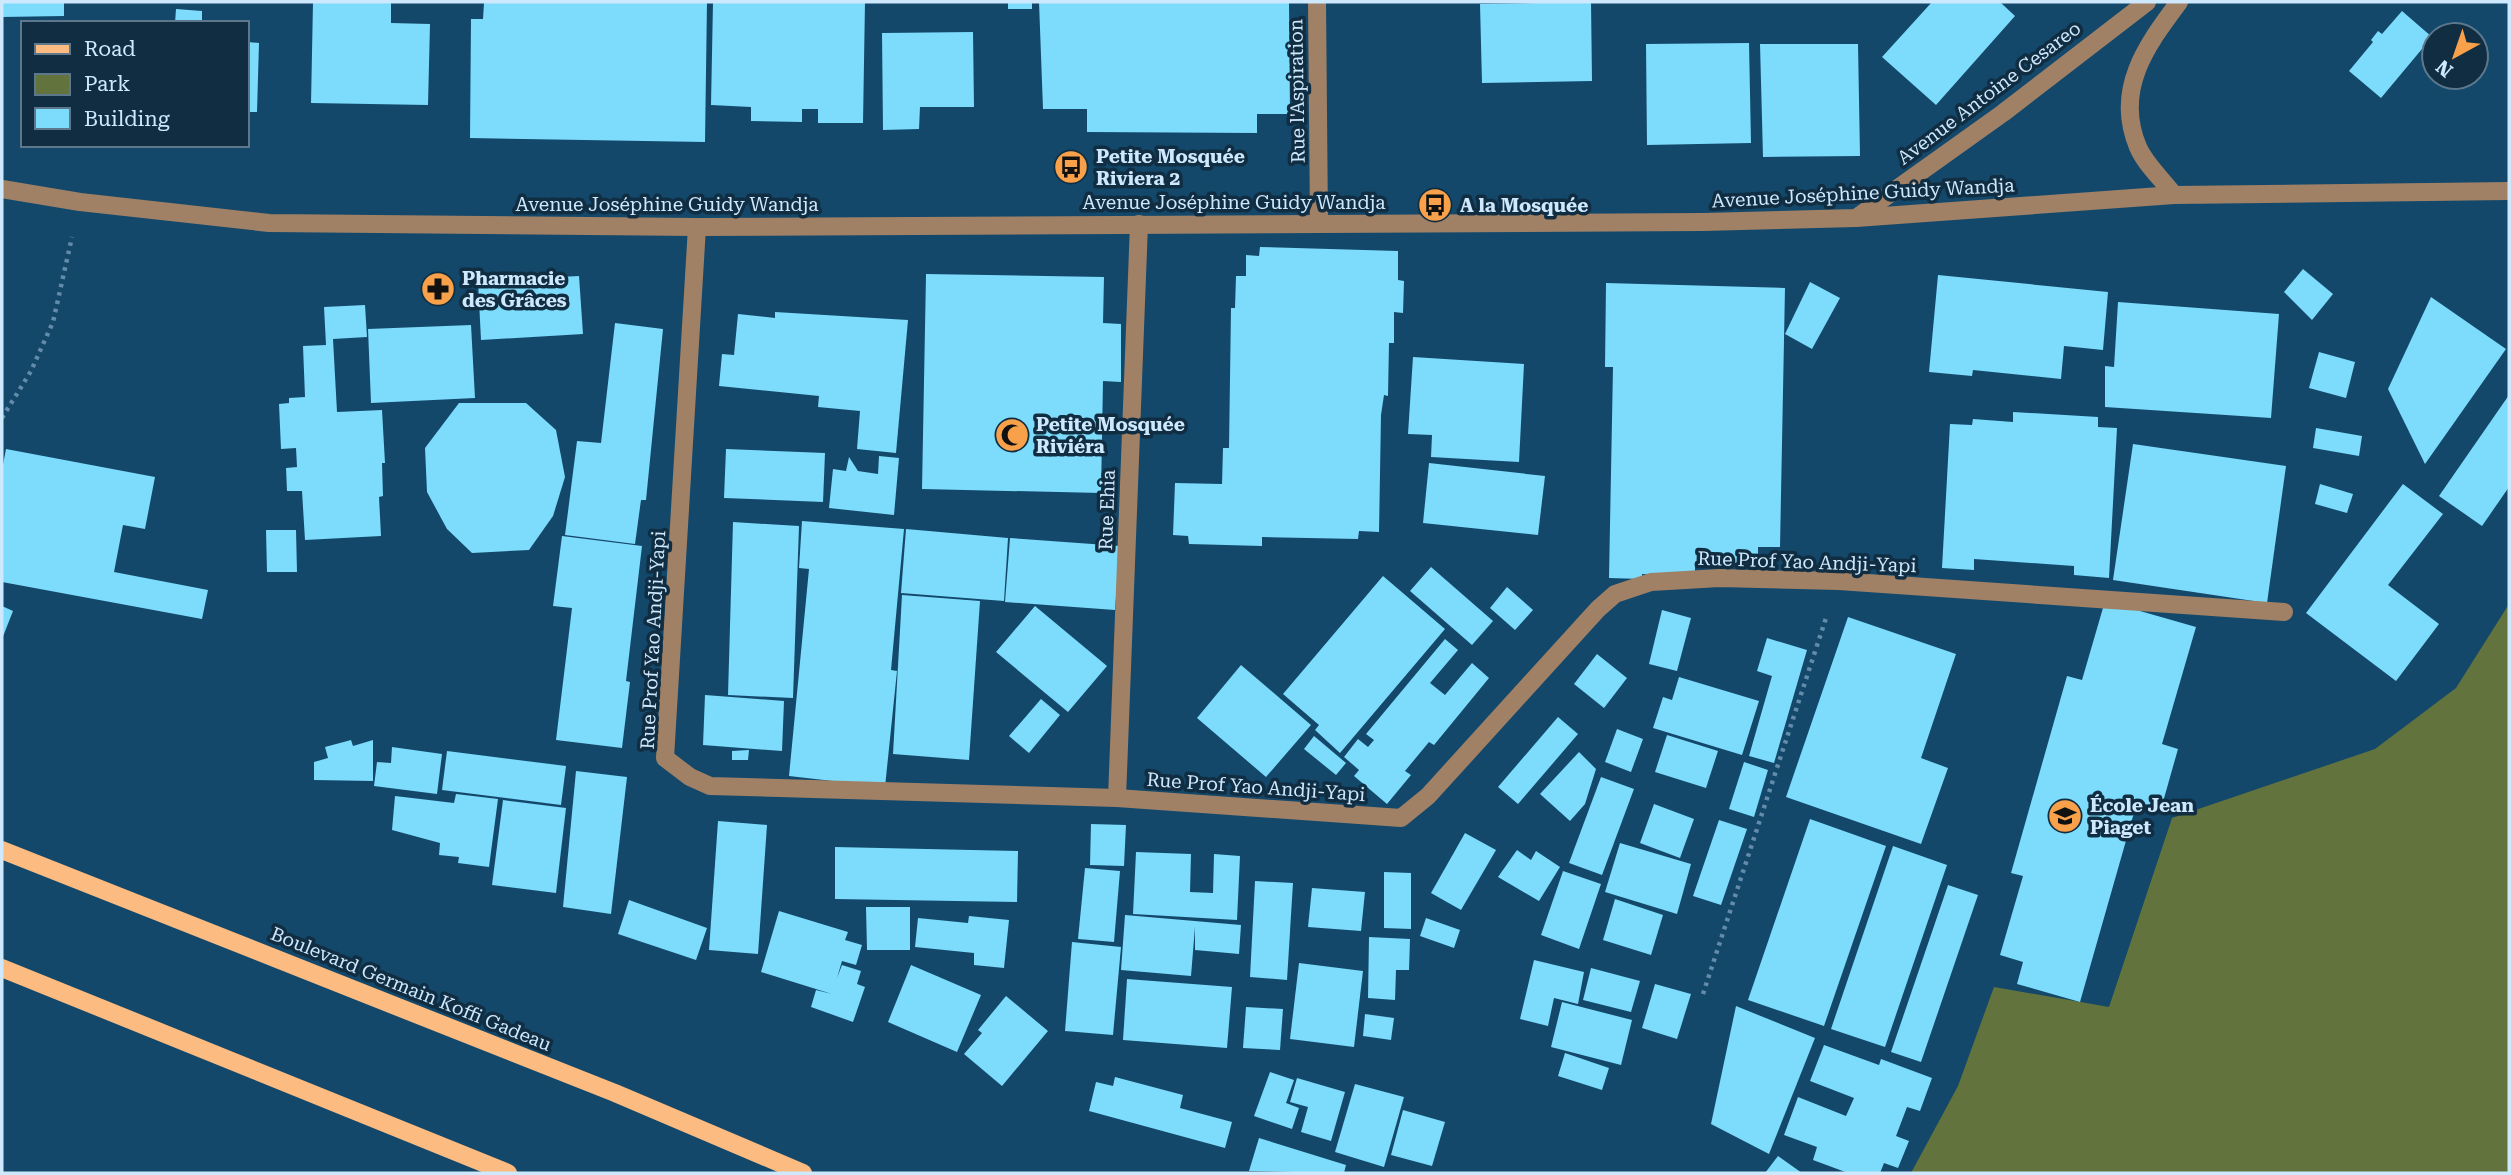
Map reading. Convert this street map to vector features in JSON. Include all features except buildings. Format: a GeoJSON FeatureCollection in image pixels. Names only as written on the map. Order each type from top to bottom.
{"type":"FeatureCollection","features":[{"type":"Feature","properties":{"kind":"main road","name":"Boulevard Germain Koffi Gadeau"},"geometry":{"type":"LineString","coordinates":[[2,850],[590,1083],[803,1173]]}},
{"type":"Feature","properties":{"kind":"main road"},"geometry":{"type":"LineString","coordinates":[[2,968],[508,1173]]}},
{"type":"Feature","properties":{"kind":"street","name":"Rue l'Aspiration"},"geometry":{"type":"LineString","coordinates":[[1317,2],[1319,223]]}},
{"type":"Feature","properties":{"kind":"street","name":"Avenue Antoine Cesareo"},"geometry":{"type":"LineString","coordinates":[[1856,218],[2003,113],[2147,2]]}},
{"type":"Feature","properties":{"kind":"street"},"geometry":{"type":"LineString","coordinates":[[2174,195],[2139,149],[2128,99],[2135,72],[2179,2]]}},
{"type":"Feature","properties":{"kind":"street","name":"Avenue Joséphine Guidy Wandja"},"geometry":{"type":"LineString","coordinates":[[2,189],[80,202],[269,223],[698,227],[1856,218],[2174,195],[2509,191]]}},
{"type":"Feature","properties":{"kind":"street","name":"Rue Ehia"},"geometry":{"type":"LineString","coordinates":[[1117,798],[1139,224]]}},
{"type":"Feature","properties":{"kind":"street","name":"Rue Prof Yao Andji-Yapi"},"geometry":{"type":"LineString","coordinates":[[698,227],[665,758],[690,777],[710,786],[1117,798],[1401,818],[1428,796],[1615,594],[1651,582],[1719,578],[1839,581],[2284,612]]}},
{"type":"Feature","properties":{"kind":"path"},"geometry":{"type":"LineString","coordinates":[[2,418],[30,371],[53,322],[80,202]]}},
{"type":"Feature","properties":{"kind":"path"},"geometry":{"type":"LineString","coordinates":[[1703,994],[1839,581]]}},
{"type":"Feature","properties":{"kind":"green space"},"geometry":{"type":"Polygon","coordinates":[[[2509,604],[2509,1173],[1911,1173],[1958,1086],[1994,987],[2109,1007],[2172,818],[2375,749],[2456,688],[2509,604]]]}},
{"type":"Feature","properties":{"kind":"place","name":"Petite Mosquée Riviera 2"},"geometry":{"type":"Point","coordinates":[1071,167]}},
{"type":"Feature","properties":{"kind":"place","name":"A la Mosquée"},"geometry":{"type":"Point","coordinates":[1435,205]}},
{"type":"Feature","properties":{"kind":"place","name":"Pharmacie des Grâces"},"geometry":{"type":"Point","coordinates":[438,289]}},
{"type":"Feature","properties":{"kind":"place","name":"Petite Mosquée Riviéra"},"geometry":{"type":"Point","coordinates":[1012,435]}},
{"type":"Feature","properties":{"kind":"place","name":"École Jean Piaget"},"geometry":{"type":"Point","coordinates":[2065,816]}}]}
